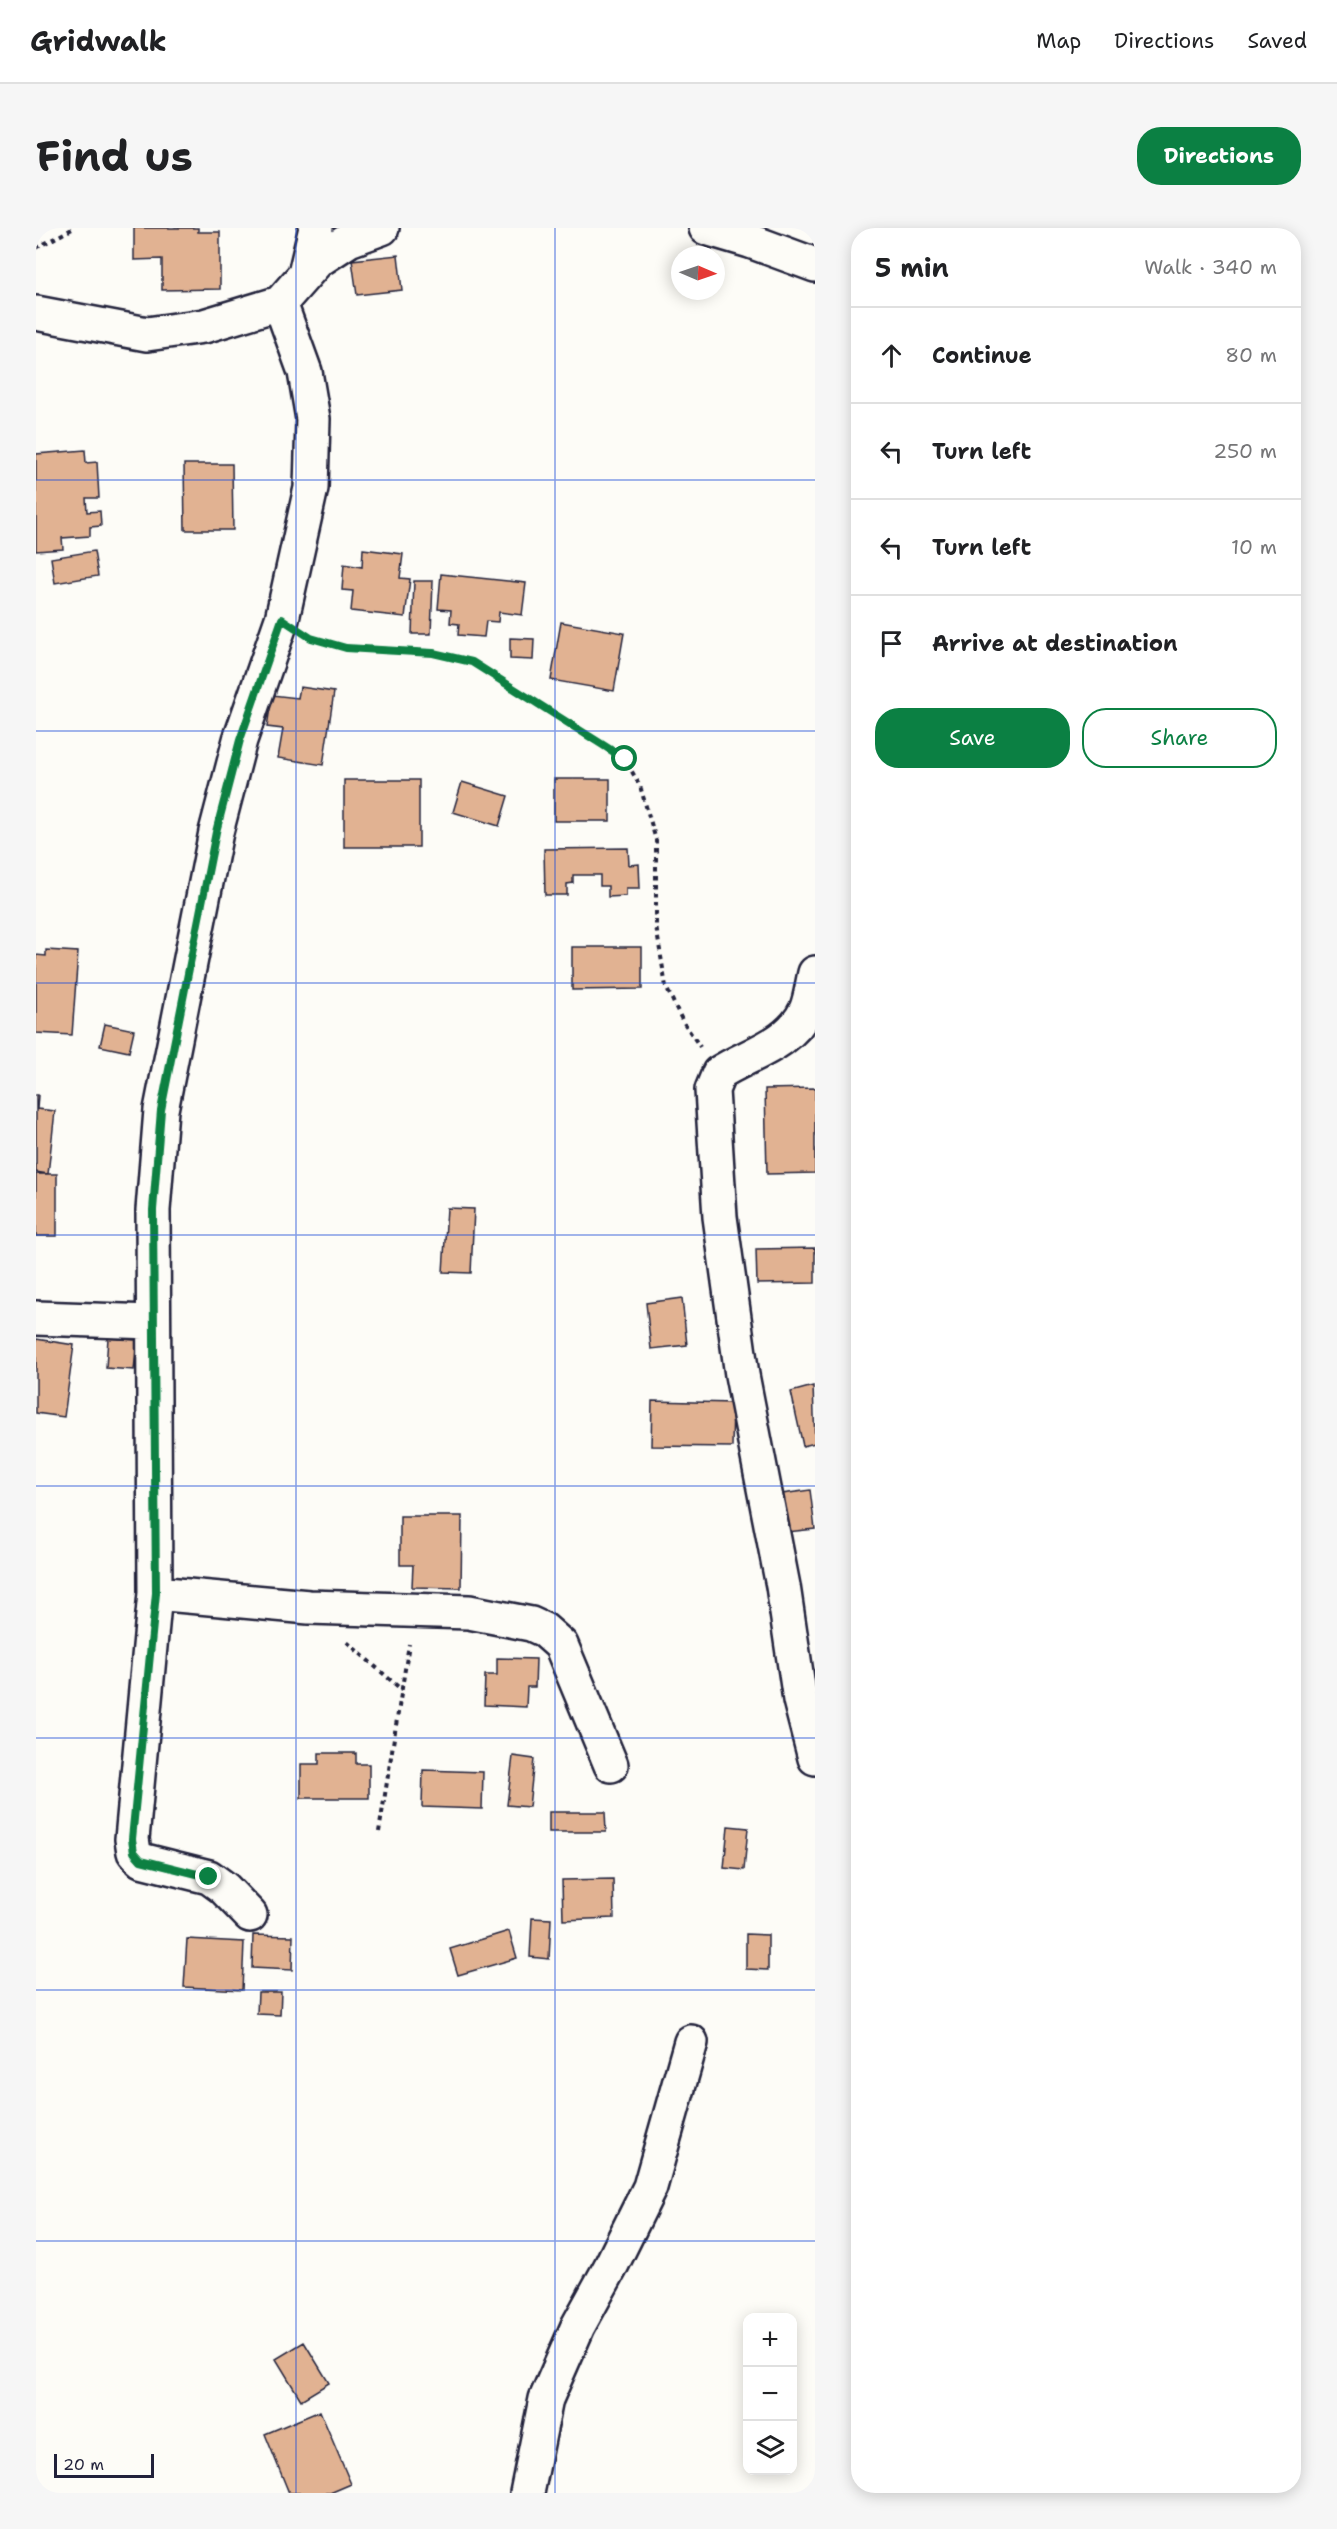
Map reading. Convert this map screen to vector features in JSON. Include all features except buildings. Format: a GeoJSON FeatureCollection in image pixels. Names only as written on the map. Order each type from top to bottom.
{"type":"FeatureCollection","features":[{"type":"Feature","properties":{"kind":"street"},"geometry":{"type":"LineString","coordinates":[[305,274],[316,228]]}},
{"type":"Feature","properties":{"kind":"street"},"geometry":{"type":"LineString","coordinates":[[36,313],[147,333],[204,326],[280,303],[317,261],[349,240],[382,228]]}},
{"type":"Feature","properties":{"kind":"street"},"geometry":{"type":"LineString","coordinates":[[706,228],[750,241],[815,265]]}},
{"type":"Feature","properties":{"kind":"street"},"geometry":{"type":"LineString","coordinates":[[250,1916],[224,1888],[209,1877],[141,1860],[134,1852],[132,1839],[156,1593],[152,1322],[153,1210],[161,1110],[216,832],[240,740],[282,619],[311,488],[314,419],[305,372],[280,303]]}},
{"type":"Feature","properties":{"kind":"street"},"geometry":{"type":"LineString","coordinates":[[815,973],[806,1010],[796,1026],[782,1039],[719,1073],[712,1090],[720,1217],[742,1375],[783,1586],[800,1700],[815,1758]]}},
{"type":"Feature","properties":{"kind":"street"},"geometry":{"type":"LineString","coordinates":[[36,1318],[152,1322]]}},
{"type":"Feature","properties":{"kind":"street"},"geometry":{"type":"LineString","coordinates":[[156,1593],[309,1607],[469,1612],[531,1624],[544,1630],[561,1645],[611,1765]]}},
{"type":"Feature","properties":{"kind":"street"},"geometry":{"type":"LineString","coordinates":[[528,2493],[546,2399],[578,2326],[650,2187],[691,2042]]}},
{"type":"Feature","properties":{"kind":"path"},"geometry":{"type":"LineString","coordinates":[[36,248],[74,228]]}},
{"type":"Feature","properties":{"kind":"path"},"geometry":{"type":"LineString","coordinates":[[282,619],[311,638],[346,648],[433,653],[472,662],[625,759],[640,786],[656,840],[656,926],[666,987],[682,1020],[719,1073]]}},
{"type":"Feature","properties":{"kind":"path"},"geometry":{"type":"LineString","coordinates":[[309,1607],[402,1690]]}},
{"type":"Feature","properties":{"kind":"path"},"geometry":{"type":"LineString","coordinates":[[379,1832],[415,1610]]}},
{"type":"Feature","properties":{"kind":"route"},"geometry":{"type":"LineString","coordinates":[[209,1877],[141,1860],[134,1852],[132,1839],[156,1593],[152,1322],[153,1210],[161,1110],[216,832],[240,740],[282,619],[311,638],[346,648],[433,653],[472,662],[503,684],[585,731],[625,759]]}}]}
